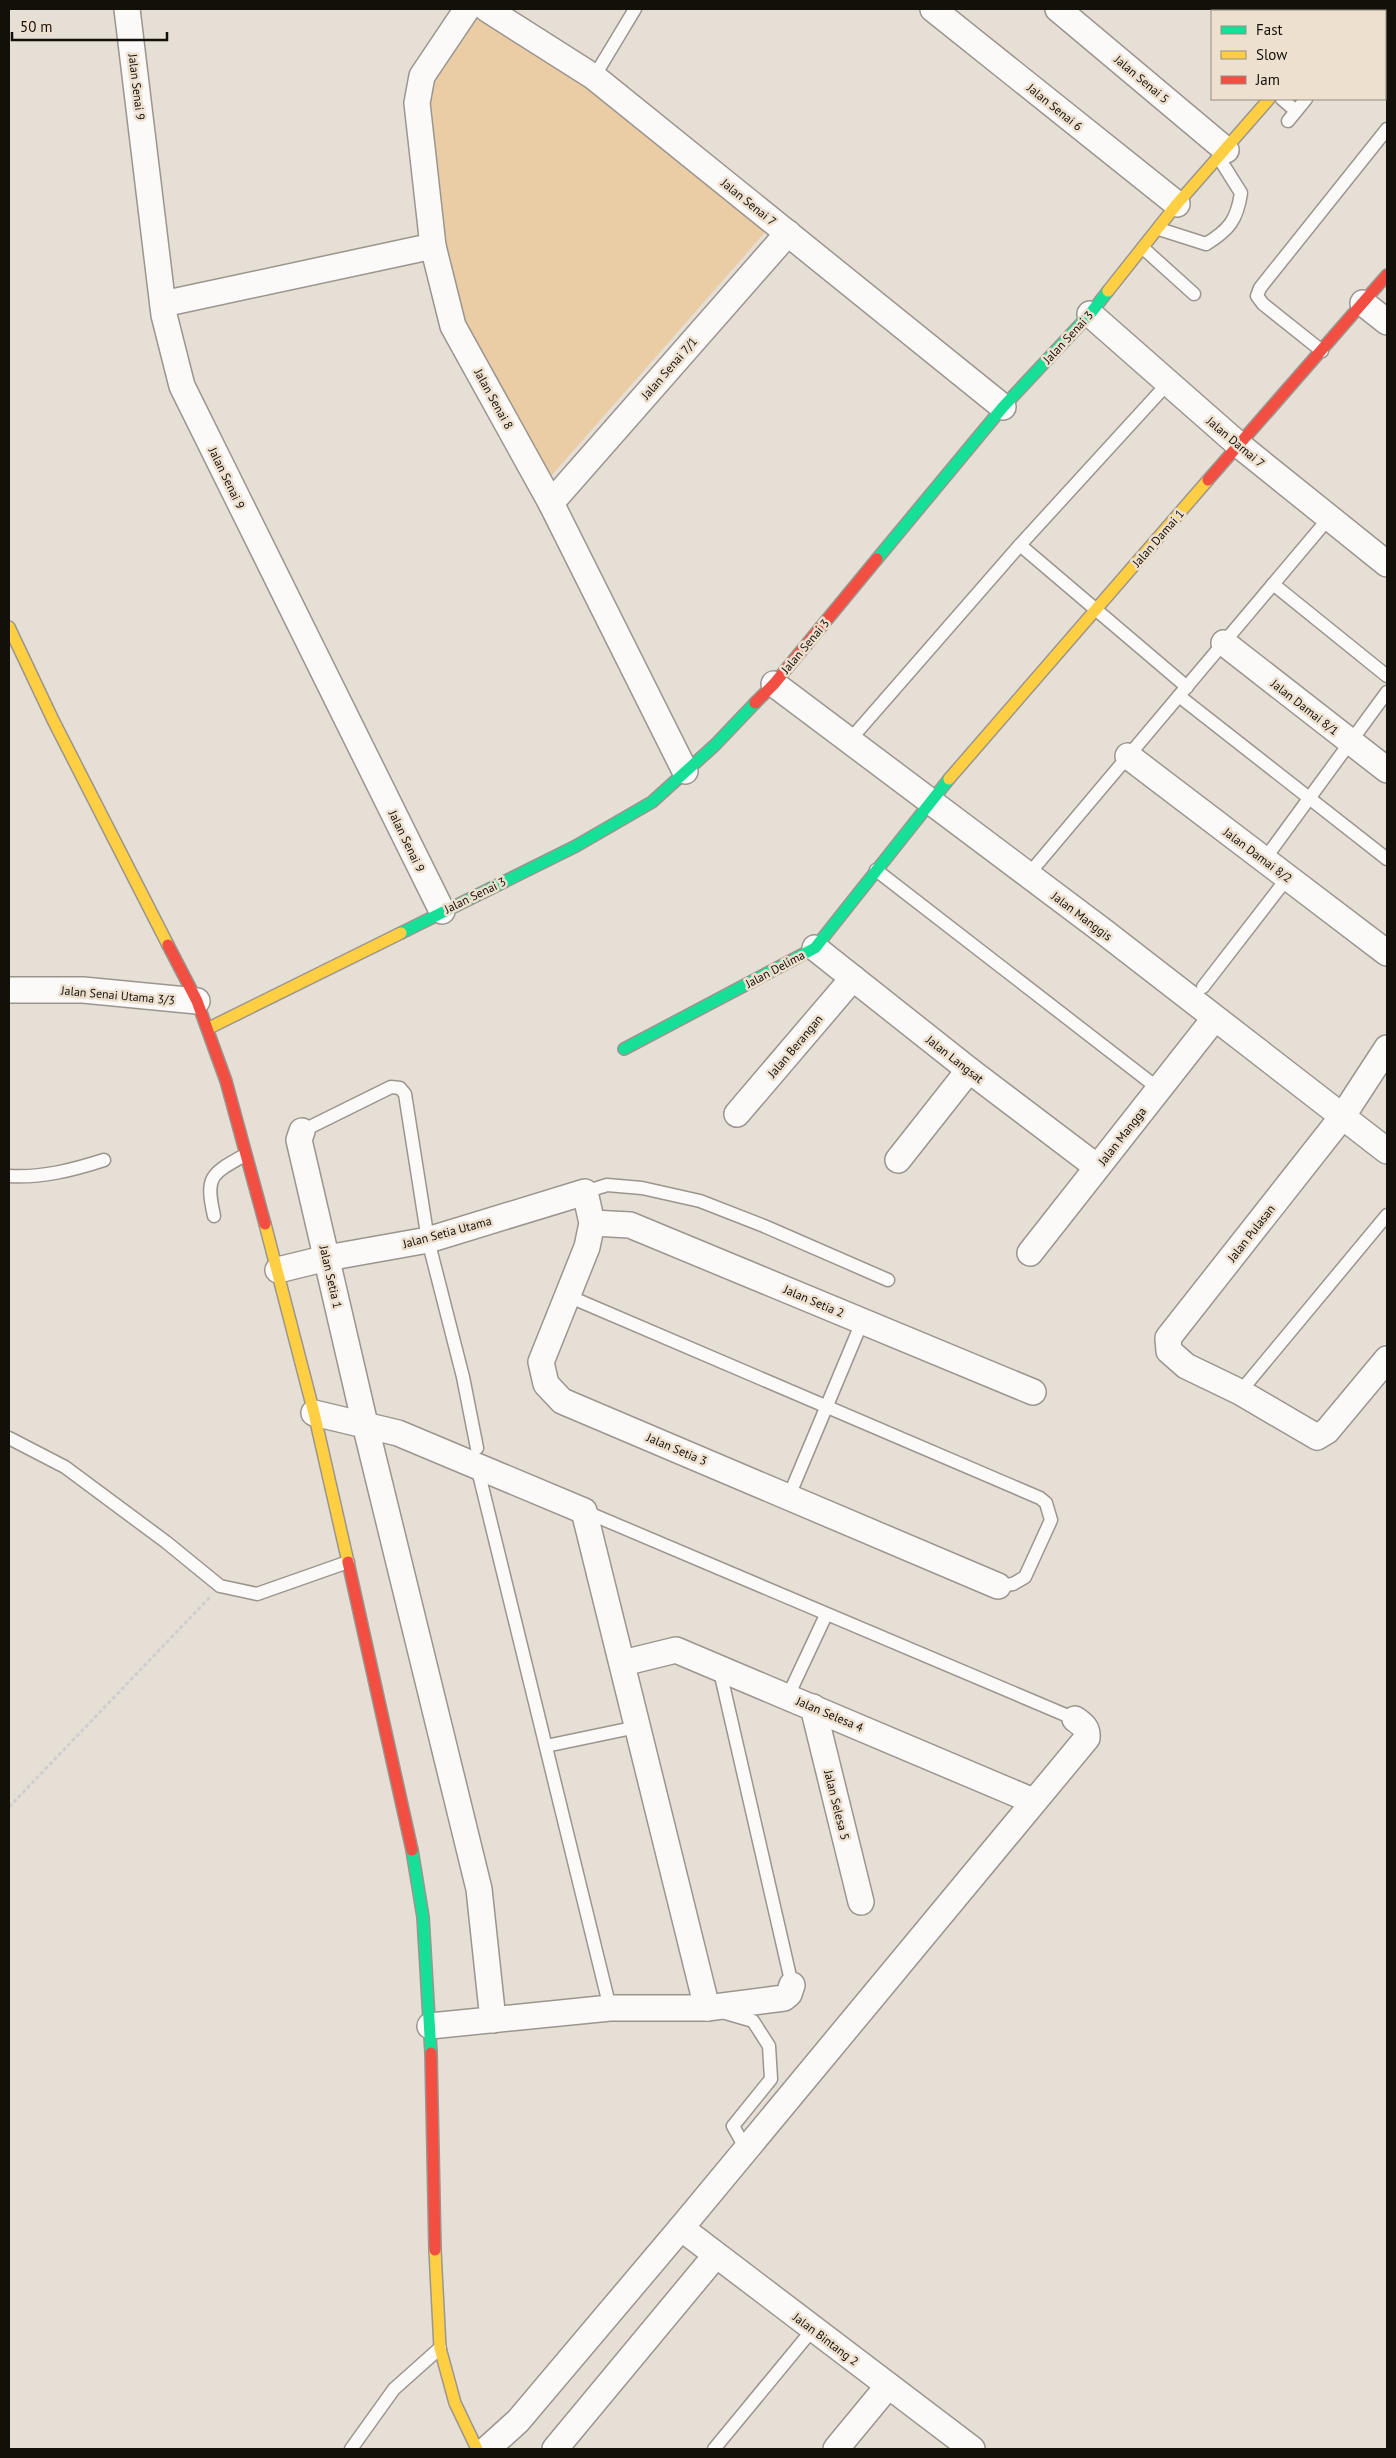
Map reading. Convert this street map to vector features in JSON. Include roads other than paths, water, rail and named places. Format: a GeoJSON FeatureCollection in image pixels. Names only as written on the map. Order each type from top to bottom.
{"type":"FeatureCollection","features":[{"type":"Feature","properties":{"kind":"street","name":"Jalan Senai 9"},"geometry":{"type":"LineString","coordinates":[[127,9],[164,315],[182,386],[442,911]]}},
{"type":"Feature","properties":{"kind":"street","name":"Jalan Senai 8"},"geometry":{"type":"LineString","coordinates":[[467,9],[422,76],[417,103],[433,246],[453,326],[551,503],[686,771]]}},
{"type":"Feature","properties":{"kind":"street","name":"Jalan Senai 7"},"geometry":{"type":"LineString","coordinates":[[488,9],[594,77],[1003,406]]}},
{"type":"Feature","properties":{"kind":"street","name":"Jalan Senai 6"},"geometry":{"type":"LineString","coordinates":[[933,9],[1177,204]]}},
{"type":"Feature","properties":{"kind":"street","name":"Jalan Senai 5"},"geometry":{"type":"LineString","coordinates":[[1058,9],[1222,154]]}},
{"type":"Feature","properties":{"kind":"street","name":"Jalan Senai 3"},"geometry":{"type":"LineString","coordinates":[[208,1028],[584,841],[652,802],[715,745],[774,684],[1003,406],[1090,314],[1177,204],[1268,100]]}},
{"type":"Feature","properties":{"kind":"street","name":"Jalan Senai 7/1"},"geometry":{"type":"LineString","coordinates":[[551,503],[788,234]]}},
{"type":"Feature","properties":{"kind":"street"},"geometry":{"type":"LineString","coordinates":[[163,304],[433,246]]}},
{"type":"Feature","properties":{"kind":"street","name":"Jalan Damai 1"},"geometry":{"type":"LineString","coordinates":[[929,801],[1387,275]]}},
{"type":"Feature","properties":{"kind":"street"},"geometry":{"type":"LineString","coordinates":[[1363,303],[1387,322]]}},
{"type":"Feature","properties":{"kind":"street","name":"Jalan Damai 7"},"geometry":{"type":"LineString","coordinates":[[1090,314],[1239,445],[1328,519],[1387,564]]}},
{"type":"Feature","properties":{"kind":"street"},"geometry":{"type":"LineString","coordinates":[[9,627],[53,720],[197,1001],[226,1080],[278,1270],[314,1413],[410,1838],[423,1917],[430,2026],[436,2304],[440,2348],[456,2403],[477,2449]]}},
{"type":"Feature","properties":{"kind":"street","name":"Jalan Damai 8/1"},"geometry":{"type":"LineString","coordinates":[[1224,643],[1387,770]]}},
{"type":"Feature","properties":{"kind":"street","name":"Jalan Manggis"},"geometry":{"type":"LineString","coordinates":[[774,684],[1028,875],[1387,1151]]}},
{"type":"Feature","properties":{"kind":"street","name":"Jalan Damai 8/2"},"geometry":{"type":"LineString","coordinates":[[1128,756],[1387,953]]}},
{"type":"Feature","properties":{"kind":"street","name":"Jalan Delima"},"geometry":{"type":"LineString","coordinates":[[624,1049],[815,948],[929,801]]}},
{"type":"Feature","properties":{"kind":"street","name":"Jalan Langsat"},"geometry":{"type":"LineString","coordinates":[[815,948],[968,1070],[1097,1167]]}},
{"type":"Feature","properties":{"kind":"street","name":"Jalan Berangan"},"geometry":{"type":"LineString","coordinates":[[737,1114],[853,978]]}},
{"type":"Feature","properties":{"kind":"street","name":"Jalan Senai Utama 3/3"},"geometry":{"type":"LineString","coordinates":[[9,990],[83,990],[197,1001]]}},
{"type":"Feature","properties":{"kind":"street","name":"Jalan Mangga"},"geometry":{"type":"LineString","coordinates":[[1030,1253],[1214,1018]]}},
{"type":"Feature","properties":{"kind":"street","name":"Jalan Pulasan"},"geometry":{"type":"LineString","coordinates":[[1240,1392],[1186,1366],[1169,1352],[1168,1338],[1342,1117],[1387,1048]]}},
{"type":"Feature","properties":{"kind":"street"},"geometry":{"type":"LineString","coordinates":[[898,1160],[968,1070]]}},
{"type":"Feature","properties":{"kind":"street","name":"Jalan Setia 1"},"geometry":{"type":"LineString","coordinates":[[302,1131],[299,1140],[365,1424],[479,1889],[493,2020]]}},
{"type":"Feature","properties":{"kind":"street","name":"Jalan Setia Utama"},"geometry":{"type":"LineString","coordinates":[[278,1270],[327,1258],[428,1240],[585,1192]]}},
{"type":"Feature","properties":{"kind":"street","name":"Jalan Setia 3"},"geometry":{"type":"LineString","coordinates":[[585,1192],[592,1223],[587,1247],[542,1362],[546,1384],[562,1401],[998,1586]]}},
{"type":"Feature","properties":{"kind":"street","name":"Jalan Setia 2"},"geometry":{"type":"LineString","coordinates":[[592,1223],[630,1225],[1033,1392]]}},
{"type":"Feature","properties":{"kind":"street"},"geometry":{"type":"LineString","coordinates":[[1240,1392],[1316,1437],[1327,1431],[1387,1359]]}},
{"type":"Feature","properties":{"kind":"street"},"geometry":{"type":"LineString","coordinates":[[314,1413],[365,1424],[477,1456],[584,1511],[707,2008]]}},
{"type":"Feature","properties":{"kind":"street","name":"Jalan Selesa 4"},"geometry":{"type":"LineString","coordinates":[[623,1663],[676,1650],[1033,1801]]}},
{"type":"Feature","properties":{"kind":"street","name":"Jalan Selesa 5"},"geometry":{"type":"LineString","coordinates":[[813,1707],[861,1902]]}},
{"type":"Feature","properties":{"kind":"street"},"geometry":{"type":"LineString","coordinates":[[487,2449],[518,2421],[681,2228],[1087,1738],[1088,1732],[1075,1719]]}},
{"type":"Feature","properties":{"kind":"street"},"geometry":{"type":"LineString","coordinates":[[430,2026],[610,2008],[707,2008],[784,1998],[789,1994],[792,1985]]}},
{"type":"Feature","properties":{"kind":"street","name":"Jalan Bintang 2"},"geometry":{"type":"LineString","coordinates":[[681,2228],[966,2448]]}},
{"type":"Feature","properties":{"kind":"street"},"geometry":{"type":"LineString","coordinates":[[555,2449],[716,2255]]}},
{"type":"Feature","properties":{"kind":"street"},"geometry":{"type":"LineString","coordinates":[[836,2449],[888,2386]]}},
{"type":"Feature","properties":{"kind":"lane"},"geometry":{"type":"LineString","coordinates":[[594,77],[635,9]]}},
{"type":"Feature","properties":{"kind":"lane"},"geometry":{"type":"LineString","coordinates":[[1283,100],[1296,111]]}},
{"type":"Feature","properties":{"kind":"lane"},"geometry":{"type":"LineString","coordinates":[[1288,121],[1305,100]]}},
{"type":"Feature","properties":{"kind":"lane"},"geometry":{"type":"LineString","coordinates":[[1322,351],[1263,304],[1257,296],[1260,288],[1387,129]]}},
{"type":"Feature","properties":{"kind":"lane"},"geometry":{"type":"LineString","coordinates":[[1158,228],[1206,244],[1224,233],[1238,213],[1241,193],[1222,154]]}},
{"type":"Feature","properties":{"kind":"lane"},"geometry":{"type":"LineString","coordinates":[[1143,248],[1194,294]]}},
{"type":"Feature","properties":{"kind":"lane"},"geometry":{"type":"LineString","coordinates":[[849,741],[1020,545],[1168,383]]}},
{"type":"Feature","properties":{"kind":"lane"},"geometry":{"type":"LineString","coordinates":[[1028,875],[1328,519]]}},
{"type":"Feature","properties":{"kind":"lane"},"geometry":{"type":"LineString","coordinates":[[1020,545],[1096,610],[1183,691],[1309,798],[1387,859]]}},
{"type":"Feature","properties":{"kind":"lane"},"geometry":{"type":"LineString","coordinates":[[1273,584],[1387,676]]}},
{"type":"Feature","properties":{"kind":"lane"},"geometry":{"type":"LineString","coordinates":[[1264,860],[1387,692]]}},
{"type":"Feature","properties":{"kind":"lane"},"geometry":{"type":"LineString","coordinates":[[876,870],[1159,1089]]}},
{"type":"Feature","properties":{"kind":"lane"},"geometry":{"type":"LineString","coordinates":[[1203,987],[1288,877]]}},
{"type":"Feature","properties":{"kind":"lane"},"geometry":{"type":"LineString","coordinates":[[302,1131],[391,1088],[400,1088],[405,1094],[428,1240],[463,1377],[477,1456],[610,2008]]}},
{"type":"Feature","properties":{"kind":"lane"},"geometry":{"type":"LineString","coordinates":[[214,1216],[209,1194],[213,1178],[217,1171],[245,1155]]}},
{"type":"Feature","properties":{"kind":"lane"},"geometry":{"type":"LineString","coordinates":[[9,1176],[26,1177],[69,1171],[104,1160]]}},
{"type":"Feature","properties":{"kind":"lane"},"geometry":{"type":"LineString","coordinates":[[585,1192],[607,1185],[642,1188],[700,1201],[788,1236],[888,1280]]}},
{"type":"Feature","properties":{"kind":"lane"},"geometry":{"type":"LineString","coordinates":[[1240,1392],[1387,1215]]}},
{"type":"Feature","properties":{"kind":"lane"},"geometry":{"type":"LineString","coordinates":[[568,1296],[1032,1494],[1046,1503],[1051,1520],[1025,1577],[1013,1584],[998,1586]]}},
{"type":"Feature","properties":{"kind":"lane"},"geometry":{"type":"LineString","coordinates":[[789,1496],[828,1407],[862,1322]]}},
{"type":"Feature","properties":{"kind":"lane"},"geometry":{"type":"LineString","coordinates":[[9,1438],[65,1467],[166,1542],[220,1586],[257,1594],[348,1562]]}},
{"type":"Feature","properties":{"kind":"lane"},"geometry":{"type":"LineString","coordinates":[[584,1511],[1075,1719]]}},
{"type":"Feature","properties":{"kind":"lane"},"geometry":{"type":"LineString","coordinates":[[788,1696],[826,1614]]}},
{"type":"Feature","properties":{"kind":"lane"},"geometry":{"type":"LineString","coordinates":[[719,1667],[792,1985]]}},
{"type":"Feature","properties":{"kind":"lane"},"geometry":{"type":"LineString","coordinates":[[546,1746],[637,1727]]}},
{"type":"Feature","properties":{"kind":"lane"},"geometry":{"type":"LineString","coordinates":[[707,2008],[754,2021],[769,2046],[771,2079],[734,2126],[746,2149]]}},
{"type":"Feature","properties":{"kind":"lane"},"geometry":{"type":"LineString","coordinates":[[714,2449],[813,2329]]}},
{"type":"Feature","properties":{"kind":"lane"},"geometry":{"type":"LineString","coordinates":[[351,2449],[394,2388],[440,2348]]}}]}
